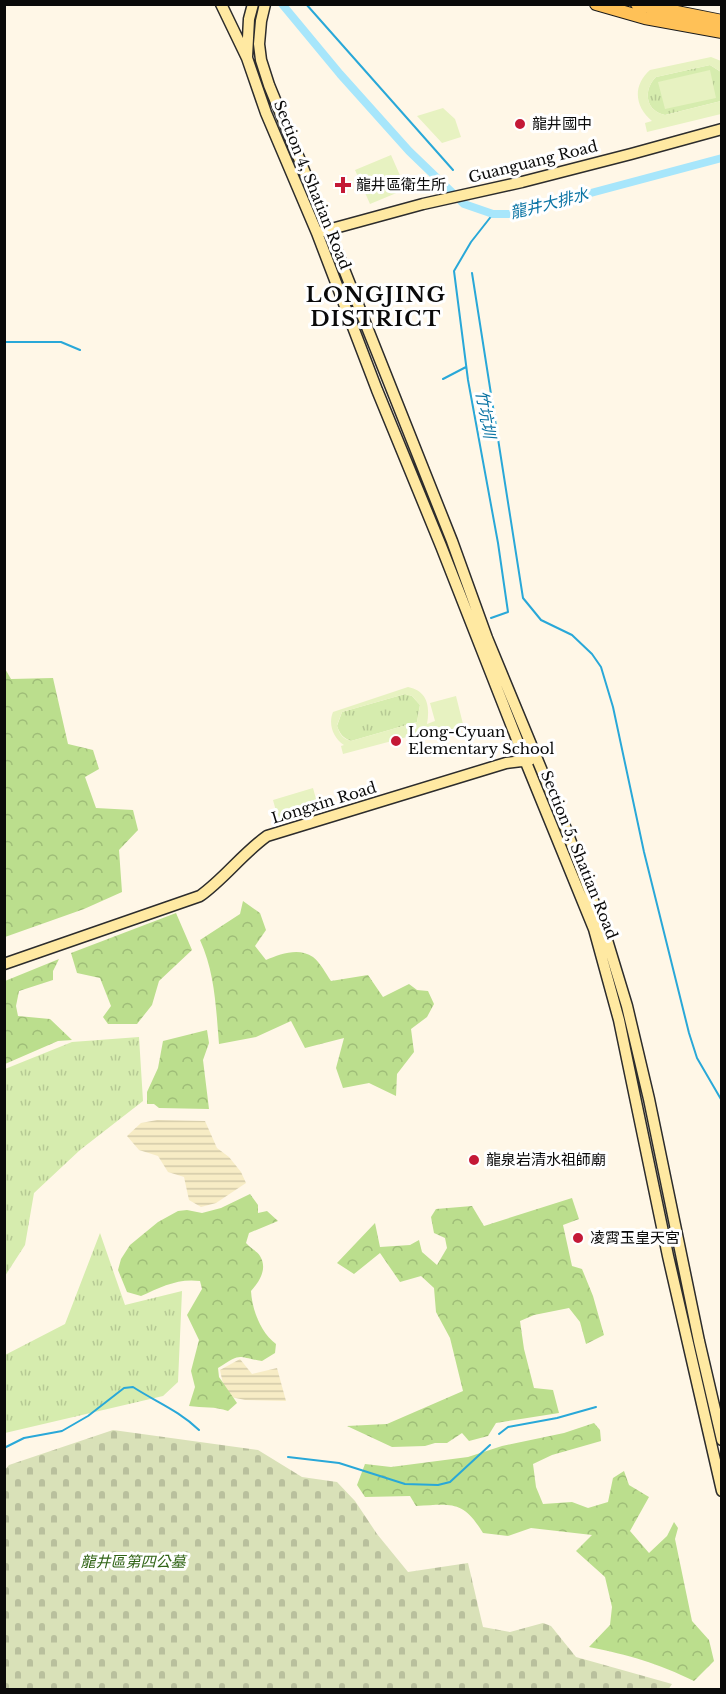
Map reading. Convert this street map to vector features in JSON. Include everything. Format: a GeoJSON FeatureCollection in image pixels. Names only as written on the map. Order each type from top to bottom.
{"type":"FeatureCollection","features":[{"type":"Feature","properties":{"kind":"main road"},"geometry":{"type":"LineString","coordinates":[[596,4],[645,18],[722,32]]}},
{"type":"Feature","properties":{"kind":"main road"},"geometry":{"type":"LineString","coordinates":[[637,4],[722,21]]}},
{"type":"Feature","properties":{"kind":"street","name":"Section 4, Shatian Road"},"geometry":{"type":"LineString","coordinates":[[221,4],[247,58],[266,113],[317,233],[377,390]]}},
{"type":"Feature","properties":{"kind":"street"},"geometry":{"type":"LineString","coordinates":[[254,4],[249,19],[247,58],[261,60],[259,44],[265,4]]}},
{"type":"Feature","properties":{"kind":"street","name":"Section 4, Shatian Road"},"geometry":{"type":"LineString","coordinates":[[261,60],[391,387]]}},
{"type":"Feature","properties":{"kind":"street","name":"Guanguang Road"},"geometry":{"type":"LineString","coordinates":[[317,233],[434,201],[588,165],[722,129]]}},
{"type":"Feature","properties":{"kind":"street"},"geometry":{"type":"LineString","coordinates":[[362,351],[374,345]]}},
{"type":"Feature","properties":{"kind":"street","name":"Section 5, Shatian Road"},"geometry":{"type":"LineString","coordinates":[[391,387],[452,541],[487,638],[566,829],[627,1006],[682,1261],[694,1299],[700,1301],[691,1302]]}},
{"type":"Feature","properties":{"kind":"street","name":"Section 5, Shatian Road"},"geometry":{"type":"LineString","coordinates":[[377,390],[525,760],[600,933],[636,1108],[722,1491]]}},
{"type":"Feature","properties":{"kind":"street","name":"Longxin Road"},"geometry":{"type":"LineString","coordinates":[[4,964],[200,896],[216,885],[244,854],[267,836],[506,763],[537,760]]}},
{"type":"Feature","properties":{"kind":"street"},"geometry":{"type":"LineString","coordinates":[[636,1108],[650,1105]]}},
{"type":"Feature","properties":{"kind":"street"},"geometry":{"type":"LineString","coordinates":[[686,1327],[675,1303],[665,1265],[658,1254],[670,1262],[677,1278],[682,1301],[685,1304],[691,1302],[722,1443],[717,1446],[708,1415],[700,1398]]}},
{"type":"Feature","properties":{"kind":"shaded area"},"geometry":{"type":"Polygon","coordinates":[[[157,1120],[205,1121],[217,1148],[229,1157],[241,1172],[246,1183],[216,1203],[201,1207],[189,1200],[184,1177],[168,1172],[158,1156],[139,1150],[127,1136],[141,1123],[157,1120]]]}},
{"type":"Feature","properties":{"kind":"shaded area"},"geometry":{"type":"Polygon","coordinates":[[[240,1359],[252,1374],[277,1368],[286,1401],[245,1400],[222,1395],[223,1384],[220,1370],[240,1359]]]}},
{"type":"Feature","properties":{"kind":"green space"},"geometry":{"type":"Polygon","coordinates":[[[711,57],[721,61],[721,72],[710,65],[656,77],[649,88],[648,99],[653,109],[665,115],[721,101],[721,114],[647,132],[645,123],[652,121],[642,109],[638,96],[638,89],[644,76],[650,70],[711,57]]]}},
{"type":"Feature","properties":{"kind":"green space"},"geometry":{"type":"Polygon","coordinates":[[[710,65],[721,72],[721,101],[665,115],[658,113],[650,105],[649,88],[656,77],[710,65]]]}},
{"type":"Feature","properties":{"kind":"green space"},"geometry":{"type":"Polygon","coordinates":[[[710,70],[716,98],[665,109],[658,82],[710,70]]]}},
{"type":"Feature","properties":{"kind":"green space"},"geometry":{"type":"Polygon","coordinates":[[[443,108],[455,119],[461,137],[442,143],[417,116],[443,108]]]}},
{"type":"Feature","properties":{"kind":"green space"},"geometry":{"type":"Polygon","coordinates":[[[391,155],[406,189],[370,204],[355,170],[391,155]]]}},
{"type":"Feature","properties":{"kind":"green space"},"geometry":{"type":"Polygon","coordinates":[[[4,667],[11,679],[53,678],[68,744],[93,750],[99,769],[85,777],[96,808],[133,810],[138,830],[119,850],[122,892],[84,909],[5,937],[4,667]]]}},
{"type":"Feature","properties":{"kind":"green space"},"geometry":{"type":"Polygon","coordinates":[[[408,687],[424,696],[428,706],[427,724],[435,721],[430,703],[456,696],[464,728],[439,735],[437,729],[343,754],[341,746],[344,745],[337,739],[331,726],[333,712],[408,687]],[[405,694],[342,712],[337,725],[339,731],[351,741],[417,722],[420,705],[412,696],[405,694]]]}},
{"type":"Feature","properties":{"kind":"green space"},"geometry":{"type":"Polygon","coordinates":[[[405,694],[412,696],[420,705],[417,722],[351,741],[339,731],[337,726],[342,712],[405,694]]]}},
{"type":"Feature","properties":{"kind":"green space"},"geometry":{"type":"Polygon","coordinates":[[[313,788],[319,810],[279,822],[273,800],[313,788]]]}},
{"type":"Feature","properties":{"kind":"green space"},"geometry":{"type":"Polygon","coordinates":[[[243,901],[260,913],[266,930],[255,946],[266,960],[290,952],[302,952],[318,962],[331,981],[368,975],[383,997],[409,984],[417,990],[428,991],[434,1004],[427,1017],[411,1029],[414,1052],[397,1074],[396,1096],[369,1083],[343,1088],[336,1068],[344,1038],[305,1048],[291,1021],[256,1037],[219,1044],[212,978],[200,940],[240,914],[243,901]]]}},
{"type":"Feature","properties":{"kind":"green space"},"geometry":{"type":"Polygon","coordinates":[[[176,913],[192,950],[159,981],[152,1005],[137,1024],[108,1024],[103,1017],[111,1006],[100,978],[77,973],[71,953],[176,913]]]}},
{"type":"Feature","properties":{"kind":"green space"},"geometry":{"type":"Polygon","coordinates":[[[59,959],[53,971],[53,980],[19,991],[16,1006],[18,1016],[50,1019],[72,1040],[58,1041],[5,1064],[5,981],[59,959]]]}},
{"type":"Feature","properties":{"kind":"green space"},"geometry":{"type":"Polygon","coordinates":[[[207,1030],[209,1043],[203,1060],[209,1109],[159,1108],[154,1104],[147,1104],[147,1092],[158,1068],[163,1041],[207,1030]]]}},
{"type":"Feature","properties":{"kind":"green space"},"geometry":{"type":"Polygon","coordinates":[[[139,1037],[143,1101],[80,1150],[34,1193],[25,1245],[5,1276],[5,1069],[72,1042],[139,1037]]]}},
{"type":"Feature","properties":{"kind":"green space"},"geometry":{"type":"Polygon","coordinates":[[[250,1194],[258,1205],[258,1213],[267,1211],[278,1221],[249,1233],[246,1243],[259,1254],[262,1261],[262,1275],[251,1291],[255,1313],[266,1334],[276,1344],[275,1353],[262,1361],[236,1358],[218,1368],[219,1377],[237,1403],[228,1411],[189,1406],[195,1387],[191,1371],[199,1340],[187,1315],[202,1289],[200,1281],[177,1282],[141,1296],[127,1292],[118,1270],[121,1259],[130,1245],[158,1222],[178,1211],[202,1213],[221,1208],[250,1194]]]}},
{"type":"Feature","properties":{"kind":"green space"},"geometry":{"type":"Polygon","coordinates":[[[572,1198],[579,1219],[563,1225],[572,1266],[582,1269],[593,1296],[604,1335],[586,1344],[580,1322],[569,1308],[534,1315],[520,1321],[524,1349],[534,1388],[553,1390],[559,1413],[496,1423],[488,1436],[469,1441],[462,1433],[447,1443],[425,1446],[392,1447],[347,1426],[387,1424],[463,1391],[450,1338],[436,1312],[434,1288],[421,1276],[400,1282],[380,1253],[354,1274],[337,1263],[375,1223],[380,1247],[410,1245],[419,1240],[422,1252],[437,1265],[447,1248],[445,1238],[434,1233],[431,1217],[436,1209],[472,1206],[484,1226],[572,1198]]]}},
{"type":"Feature","properties":{"kind":"green space"},"geometry":{"type":"Polygon","coordinates":[[[100,1233],[125,1305],[182,1291],[178,1382],[163,1396],[5,1433],[5,1355],[65,1324],[100,1233]]]}},
{"type":"Feature","properties":{"kind":"green space"},"geometry":{"type":"Polygon","coordinates":[[[594,1423],[600,1430],[601,1441],[552,1455],[533,1464],[536,1487],[543,1504],[572,1502],[588,1508],[608,1502],[613,1478],[624,1471],[629,1485],[649,1497],[630,1531],[649,1553],[667,1536],[674,1522],[678,1528],[675,1539],[692,1621],[709,1640],[714,1661],[694,1681],[643,1660],[589,1647],[610,1625],[612,1607],[605,1577],[576,1551],[592,1535],[531,1528],[508,1536],[483,1533],[463,1509],[456,1506],[416,1506],[410,1496],[365,1497],[357,1485],[365,1464],[391,1467],[468,1457],[502,1446],[564,1433],[594,1423]]]}},
{"type":"Feature","properties":{"kind":"green space","name":"龍井區第四公墓"},"geometry":{"type":"Polygon","coordinates":[[[113,1430],[258,1450],[302,1477],[337,1482],[355,1501],[377,1534],[408,1572],[468,1563],[483,1627],[510,1632],[543,1623],[551,1626],[576,1657],[672,1684],[668,1690],[5,1689],[5,1470],[9,1465],[113,1430]]]}},
{"type":"Feature","properties":{"kind":"waterway","name":"龍井大排水"},"geometry":{"type":"LineString","coordinates":[[282,4],[340,74],[409,151],[464,204],[493,214],[512,214],[722,158]]}},
{"type":"Feature","properties":{"kind":"waterway"},"geometry":{"type":"LineString","coordinates":[[306,4],[453,170]]}},
{"type":"Feature","properties":{"kind":"waterway","name":"竹坑圳"},"geometry":{"type":"LineString","coordinates":[[491,618],[508,612],[498,543],[468,380],[454,271],[471,242],[493,214]]}},
{"type":"Feature","properties":{"kind":"waterway"},"geometry":{"type":"LineString","coordinates":[[472,273],[523,598],[541,620],[572,635],[592,654],[601,667],[613,707],[644,852],[689,1033],[697,1058],[722,1101]]}},
{"type":"Feature","properties":{"kind":"waterway"},"geometry":{"type":"LineString","coordinates":[[4,342],[61,342],[80,350]]}},
{"type":"Feature","properties":{"kind":"waterway"},"geometry":{"type":"LineString","coordinates":[[443,379],[466,367]]}},
{"type":"Feature","properties":{"kind":"waterway"},"geometry":{"type":"LineString","coordinates":[[4,1448],[24,1438],[62,1431],[88,1416],[124,1388],[133,1387],[175,1412],[199,1430]]}},
{"type":"Feature","properties":{"kind":"waterway"},"geometry":{"type":"LineString","coordinates":[[499,1434],[508,1427],[557,1418],[596,1407]]}},
{"type":"Feature","properties":{"kind":"waterway"},"geometry":{"type":"LineString","coordinates":[[288,1457],[339,1463],[405,1484],[438,1485],[450,1482],[490,1445]]}},
{"type":"Feature","properties":{"kind":"place","name":"龍井國中"},"geometry":{"type":"Point","coordinates":[520,124]}},
{"type":"Feature","properties":{"kind":"place","name":"龍井區衛生所"},"geometry":{"type":"Point","coordinates":[343,185]}},
{"type":"Feature","properties":{"kind":"place","name":"Long-Cyuan Elementary School"},"geometry":{"type":"Point","coordinates":[396,741]}},
{"type":"Feature","properties":{"kind":"place","name":"龍泉岩清水祖師廟"},"geometry":{"type":"Point","coordinates":[474,1160]}},
{"type":"Feature","properties":{"kind":"place","name":"凌霄玉皇天宮"},"geometry":{"type":"Point","coordinates":[578,1238]}},
{"type":"Feature","properties":{"kind":"district","name":"LONGJING DISTRICT"},"geometry":{"type":"Point","coordinates":[376,307]}}]}
